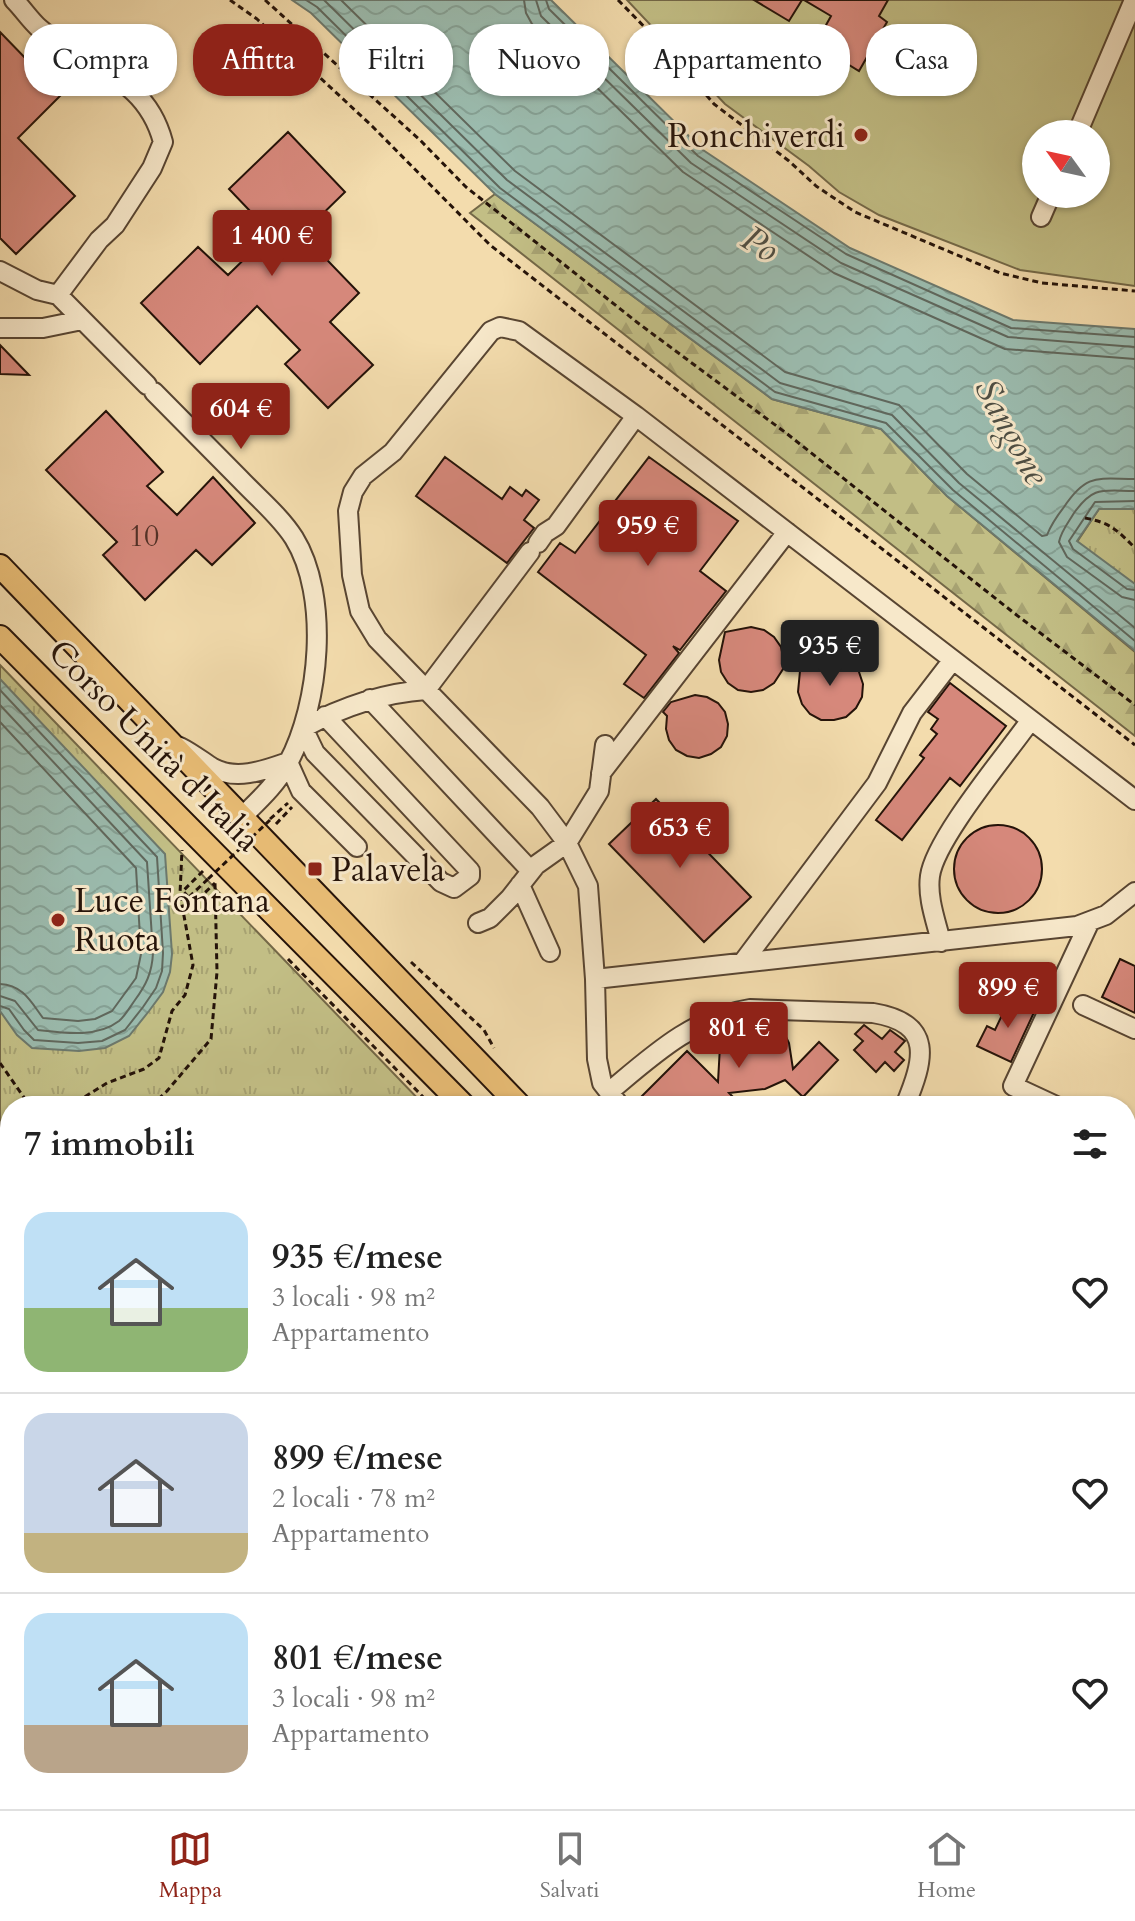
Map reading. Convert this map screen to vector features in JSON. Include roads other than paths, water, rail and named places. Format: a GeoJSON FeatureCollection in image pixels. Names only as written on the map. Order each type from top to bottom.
{"type":"FeatureCollection","features":[{"type":"Feature","properties":{"kind":"main road","name":"Corso Unità d'Italia"},"geometry":{"type":"LineString","coordinates":[[0,566],[510,1096]]}},
{"type":"Feature","properties":{"kind":"main road","name":"Corso Unità d'Italia"},"geometry":{"type":"LineString","coordinates":[[0,587],[113,681]]}},
{"type":"Feature","properties":{"kind":"main road","name":"Corso Unità d'Italia"},"geometry":{"type":"LineString","coordinates":[[0,637],[454,1096]]}},
{"type":"Feature","properties":{"kind":"street"},"geometry":{"type":"LineString","coordinates":[[14,0],[38,27],[124,81],[150,108],[163,142],[152,168],[115,225],[99,240],[58,295]]}},
{"type":"Feature","properties":{"kind":"street"},"geometry":{"type":"LineString","coordinates":[[1083,120],[1134,0]]}},
{"type":"Feature","properties":{"kind":"street"},"geometry":{"type":"LineString","coordinates":[[1041,217],[1045,208]]}},
{"type":"Feature","properties":{"kind":"street"},"geometry":{"type":"LineString","coordinates":[[0,271],[37,290],[58,295],[273,512],[294,539],[307,569],[314,603],[313,680],[309,710],[288,762],[266,793],[241,818]]}},
{"type":"Feature","properties":{"kind":"street"},"geometry":{"type":"LineString","coordinates":[[0,328],[43,328],[82,320]]}},
{"type":"Feature","properties":{"kind":"street"},"geometry":{"type":"LineString","coordinates":[[612,1096],[602,1083],[597,1059],[588,886],[567,843],[540,807],[377,639],[360,611],[352,575],[348,511],[353,492],[363,476],[393,452],[483,337],[500,327],[519,331],[636,416],[1135,800]]}},
{"type":"Feature","properties":{"kind":"street"},"geometry":{"type":"LineString","coordinates":[[303,728],[370,699],[426,690],[545,533],[556,526],[636,416]]}},
{"type":"Feature","properties":{"kind":"street"},"geometry":{"type":"LineString","coordinates":[[601,773],[787,532]]}},
{"type":"Feature","properties":{"kind":"street"},"geometry":{"type":"LineString","coordinates":[[743,962],[877,783],[912,713],[952,661]]}},
{"type":"Feature","properties":{"kind":"street"},"geometry":{"type":"LineString","coordinates":[[370,699],[526,878],[550,952]]}},
{"type":"Feature","properties":{"kind":"street"},"geometry":{"type":"LineString","coordinates":[[303,728],[315,753],[441,882],[454,888],[461,884],[470,876],[470,871],[325,716]]}},
{"type":"Feature","properties":{"kind":"street"},"geometry":{"type":"LineString","coordinates":[[941,942],[931,904],[933,860],[1030,721]]}},
{"type":"Feature","properties":{"kind":"street"},"geometry":{"type":"LineString","coordinates":[[167,739],[210,766],[230,774],[262,771],[288,762]]}},
{"type":"Feature","properties":{"kind":"street"},"geometry":{"type":"LineString","coordinates":[[478,923],[490,918],[526,878],[567,843],[599,791],[605,745]]}},
{"type":"Feature","properties":{"kind":"street"},"geometry":{"type":"LineString","coordinates":[[288,762],[301,791],[357,847]]}},
{"type":"Feature","properties":{"kind":"street"},"geometry":{"type":"LineString","coordinates":[[595,979],[1077,926],[1106,915],[1135,892]]}},
{"type":"Feature","properties":{"kind":"street"},"geometry":{"type":"LineString","coordinates":[[1034,1096],[1013,1086],[1090,921]]}},
{"type":"Feature","properties":{"kind":"street"},"geometry":{"type":"LineString","coordinates":[[1083,1005],[1135,1029]]}},
{"type":"Feature","properties":{"kind":"street"},"geometry":{"type":"LineString","coordinates":[[617,1096],[659,1050],[684,1033],[732,1012],[750,1009],[873,1013],[892,1016],[904,1022],[917,1035],[922,1054],[908,1096]]}},
{"type":"Feature","properties":{"kind":"water"},"geometry":{"type":"Polygon","coordinates":[[[292,0],[551,0],[575,24],[469,24],[469,96],[609,96],[609,57],[625,73],[625,96],[648,96],[703,150],[850,248],[1013,320],[1135,329],[1135,509],[1099,509],[1077,541],[1135,584],[1135,651],[947,496],[881,429],[772,399],[495,194],[395,96],[453,96],[453,24],[339,24],[339,41],[311,13],[292,0]]]}},
{"type":"Feature","properties":{"kind":"water"},"geometry":{"type":"Polygon","coordinates":[[[0,679],[165,854],[172,954],[170,972],[163,992],[129,1036],[105,1048],[79,1051],[32,1048],[17,1035],[0,1011],[0,679]]]}},
{"type":"Feature","properties":{"kind":"place","name":"Ronchiverdi"},"geometry":{"type":"Point","coordinates":[861,135]}},
{"type":"Feature","properties":{"kind":"place","name":"Palavela"},"geometry":{"type":"Point","coordinates":[315,869]}},
{"type":"Feature","properties":{"kind":"place","name":"Luce Fontana Ruota"},"geometry":{"type":"Point","coordinates":[58,920]}},
{"type":"Feature","properties":{"kind":"water label","name":"Po"},"geometry":{"type":"Point","coordinates":[761,243]}},
{"type":"Feature","properties":{"kind":"water label","name":"Sangone"},"geometry":{"type":"Point","coordinates":[1013,431]}}]}
